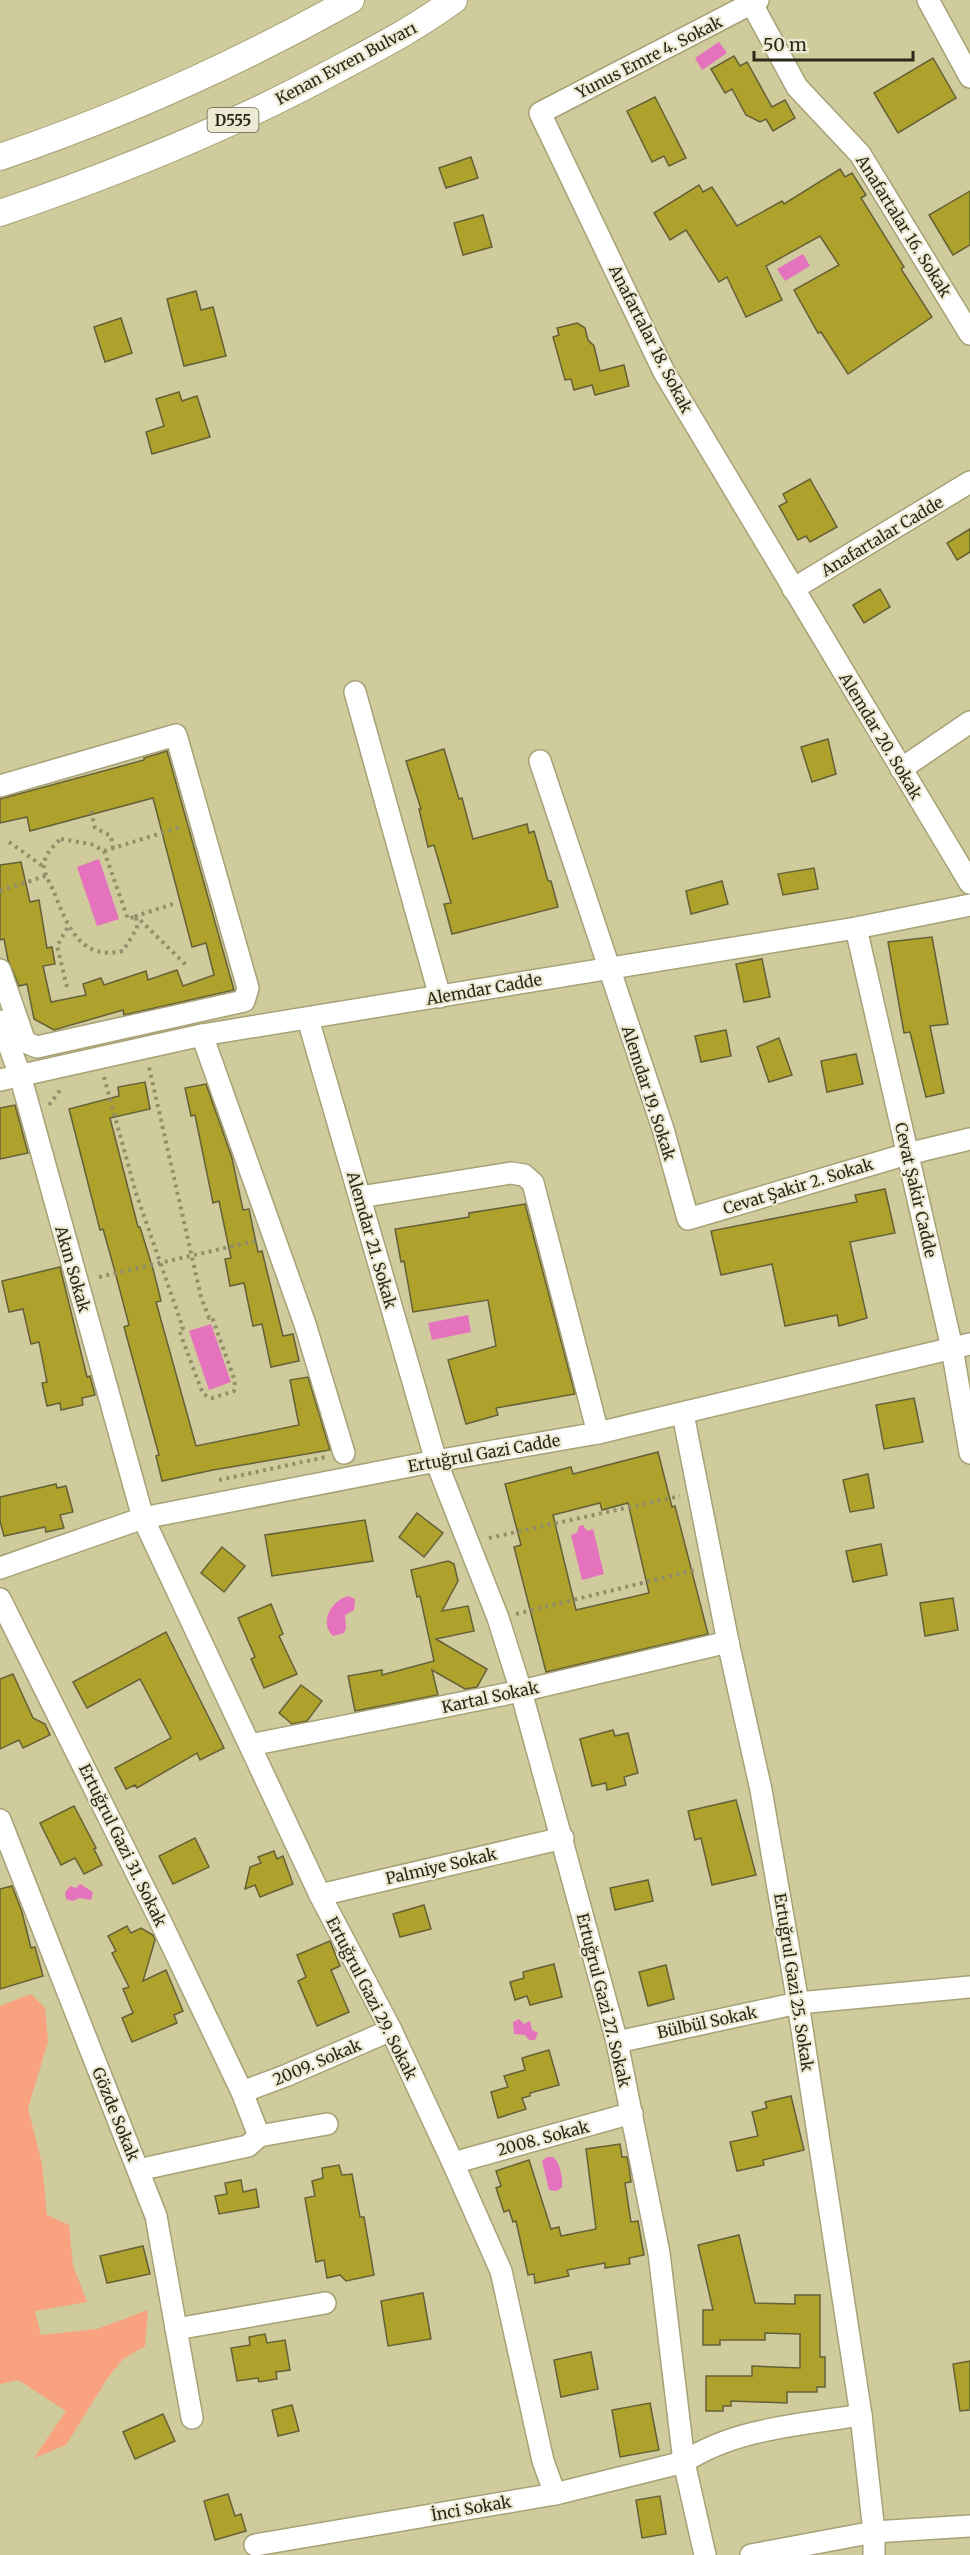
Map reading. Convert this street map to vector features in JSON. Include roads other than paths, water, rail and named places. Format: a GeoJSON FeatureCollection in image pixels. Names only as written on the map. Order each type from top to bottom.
{"type":"FeatureCollection","features":[{"type":"Feature","properties":{"kind":"main road"},"geometry":{"type":"LineString","coordinates":[[0,158],[154,100],[282,39],[351,0]]}},
{"type":"Feature","properties":{"kind":"main road","name":"Kenan Evren Bulvarı"},"geometry":{"type":"LineString","coordinates":[[0,213],[56,194],[178,146],[300,90],[419,26],[453,0]]}},
{"type":"Feature","properties":{"kind":"street"},"geometry":{"type":"LineString","coordinates":[[928,0],[970,77]]}},
{"type":"Feature","properties":{"kind":"street","name":"Yunus Emre 4. Sokak"},"geometry":{"type":"LineString","coordinates":[[540,113],[755,2]]}},
{"type":"Feature","properties":{"kind":"street","name":"Anafartalar 16. Sokak"},"geometry":{"type":"LineString","coordinates":[[755,2],[798,87],[860,154],[970,334]]}},
{"type":"Feature","properties":{"kind":"street","name":"Anafartalar 18. Sokak"},"geometry":{"type":"LineString","coordinates":[[540,113],[664,372],[793,589]]}},
{"type":"Feature","properties":{"kind":"street","name":"Anafartalar Cadde"},"geometry":{"type":"LineString","coordinates":[[793,589],[970,482]]}},
{"type":"Feature","properties":{"kind":"street","name":"Alemdar 20. Sokak"},"geometry":{"type":"LineString","coordinates":[[793,589],[970,883]]}},
{"type":"Feature","properties":{"kind":"street"},"geometry":{"type":"LineString","coordinates":[[355,692],[440,997]]}},
{"type":"Feature","properties":{"kind":"street"},"geometry":{"type":"LineString","coordinates":[[900,769],[970,722]]}},
{"type":"Feature","properties":{"kind":"street"},"geometry":{"type":"LineString","coordinates":[[0,786],[176,735],[248,988],[244,1001],[37,1047],[26,1042],[0,970]]}},
{"type":"Feature","properties":{"kind":"street","name":"Alemdar 19. Sokak"},"geometry":{"type":"LineString","coordinates":[[540,761],[663,1129],[688,1219]]}},
{"type":"Feature","properties":{"kind":"street","name":"Alemdar Cadde"},"geometry":{"type":"LineString","coordinates":[[10,1077],[202,1035],[856,928],[970,905]]}},
{"type":"Feature","properties":{"kind":"street","name":"Cevat Şakir Cadde"},"geometry":{"type":"LineString","coordinates":[[856,928],[907,1154],[961,1346],[970,1453]]}},
{"type":"Feature","properties":{"kind":"street","name":"Alemdar 21. Sokak"},"geometry":{"type":"LineString","coordinates":[[308,1019],[436,1461]]}},
{"type":"Feature","properties":{"kind":"street","name":"Akın Sokak"},"geometry":{"type":"LineString","coordinates":[[0,1021],[10,1077],[143,1518]]}},
{"type":"Feature","properties":{"kind":"street"},"geometry":{"type":"LineString","coordinates":[[202,1035],[305,1324],[344,1453]]}},
{"type":"Feature","properties":{"kind":"street","name":"Cevat Şakir 2. Sokak"},"geometry":{"type":"LineString","coordinates":[[688,1219],[907,1154],[970,1139]]}},
{"type":"Feature","properties":{"kind":"street"},"geometry":{"type":"LineString","coordinates":[[360,1197],[511,1173],[524,1175],[533,1183],[598,1433]]}},
{"type":"Feature","properties":{"kind":"street","name":"Ertuğrul Gazi Cadde"},"geometry":{"type":"LineString","coordinates":[[0,1568],[143,1518],[436,1461],[598,1433],[961,1346]]}},
{"type":"Feature","properties":{"kind":"street","name":"Ertuğrul Gazi 25. Sokak"},"geometry":{"type":"LineString","coordinates":[[683,1414],[761,1790],[798,2003],[861,2415],[874,2532],[874,2555]]}},
{"type":"Feature","properties":{"kind":"street","name":"Ertuğrul Gazi 27. Sokak"},"geometry":{"type":"LineString","coordinates":[[436,1461],[498,1618],[521,1691],[617,2042],[658,2253],[684,2462],[705,2555]]}},
{"type":"Feature","properties":{"kind":"street","name":"Ertuğrul Gazi 29. Sokak"},"geometry":{"type":"LineString","coordinates":[[143,1518],[320,1895],[391,2030],[501,2271],[543,2461],[555,2494]]}},
{"type":"Feature","properties":{"kind":"street","name":"Ertuğrul Gazi 31. Sokak"},"geometry":{"type":"LineString","coordinates":[[0,1599],[147,1893],[242,2092],[259,2136]]}},
{"type":"Feature","properties":{"kind":"street","name":"Kartal Sokak"},"geometry":{"type":"LineString","coordinates":[[250,1745],[521,1691],[729,1642]]}},
{"type":"Feature","properties":{"kind":"street","name":"Gözde Sokak"},"geometry":{"type":"LineString","coordinates":[[0,1820],[156,2216],[192,2418]]}},
{"type":"Feature","properties":{"kind":"street","name":"Palmiye Sokak"},"geometry":{"type":"LineString","coordinates":[[320,1895],[563,1838]]}},
{"type":"Feature","properties":{"kind":"street","name":"Bülbül Sokak"},"geometry":{"type":"LineString","coordinates":[[617,2042],[798,2003],[970,1987]]}},
{"type":"Feature","properties":{"kind":"street","name":"2009. Sokak"},"geometry":{"type":"LineString","coordinates":[[242,2092],[391,2030]]}},
{"type":"Feature","properties":{"kind":"street","name":"2008. Sokak"},"geometry":{"type":"LineString","coordinates":[[453,2163],[632,2114]]}},
{"type":"Feature","properties":{"kind":"street"},"geometry":{"type":"LineString","coordinates":[[138,2170],[248,2145],[259,2136],[327,2124]]}},
{"type":"Feature","properties":{"kind":"street"},"geometry":{"type":"LineString","coordinates":[[176,2329],[325,2303]]}},
{"type":"Feature","properties":{"kind":"street","name":"İnci Sokak"},"geometry":{"type":"LineString","coordinates":[[255,2545],[555,2494],[684,2462],[702,2450],[742,2436],[861,2415]]}},
{"type":"Feature","properties":{"kind":"street"},"geometry":{"type":"LineString","coordinates":[[751,2555],[874,2532],[970,2526]]}}]}
